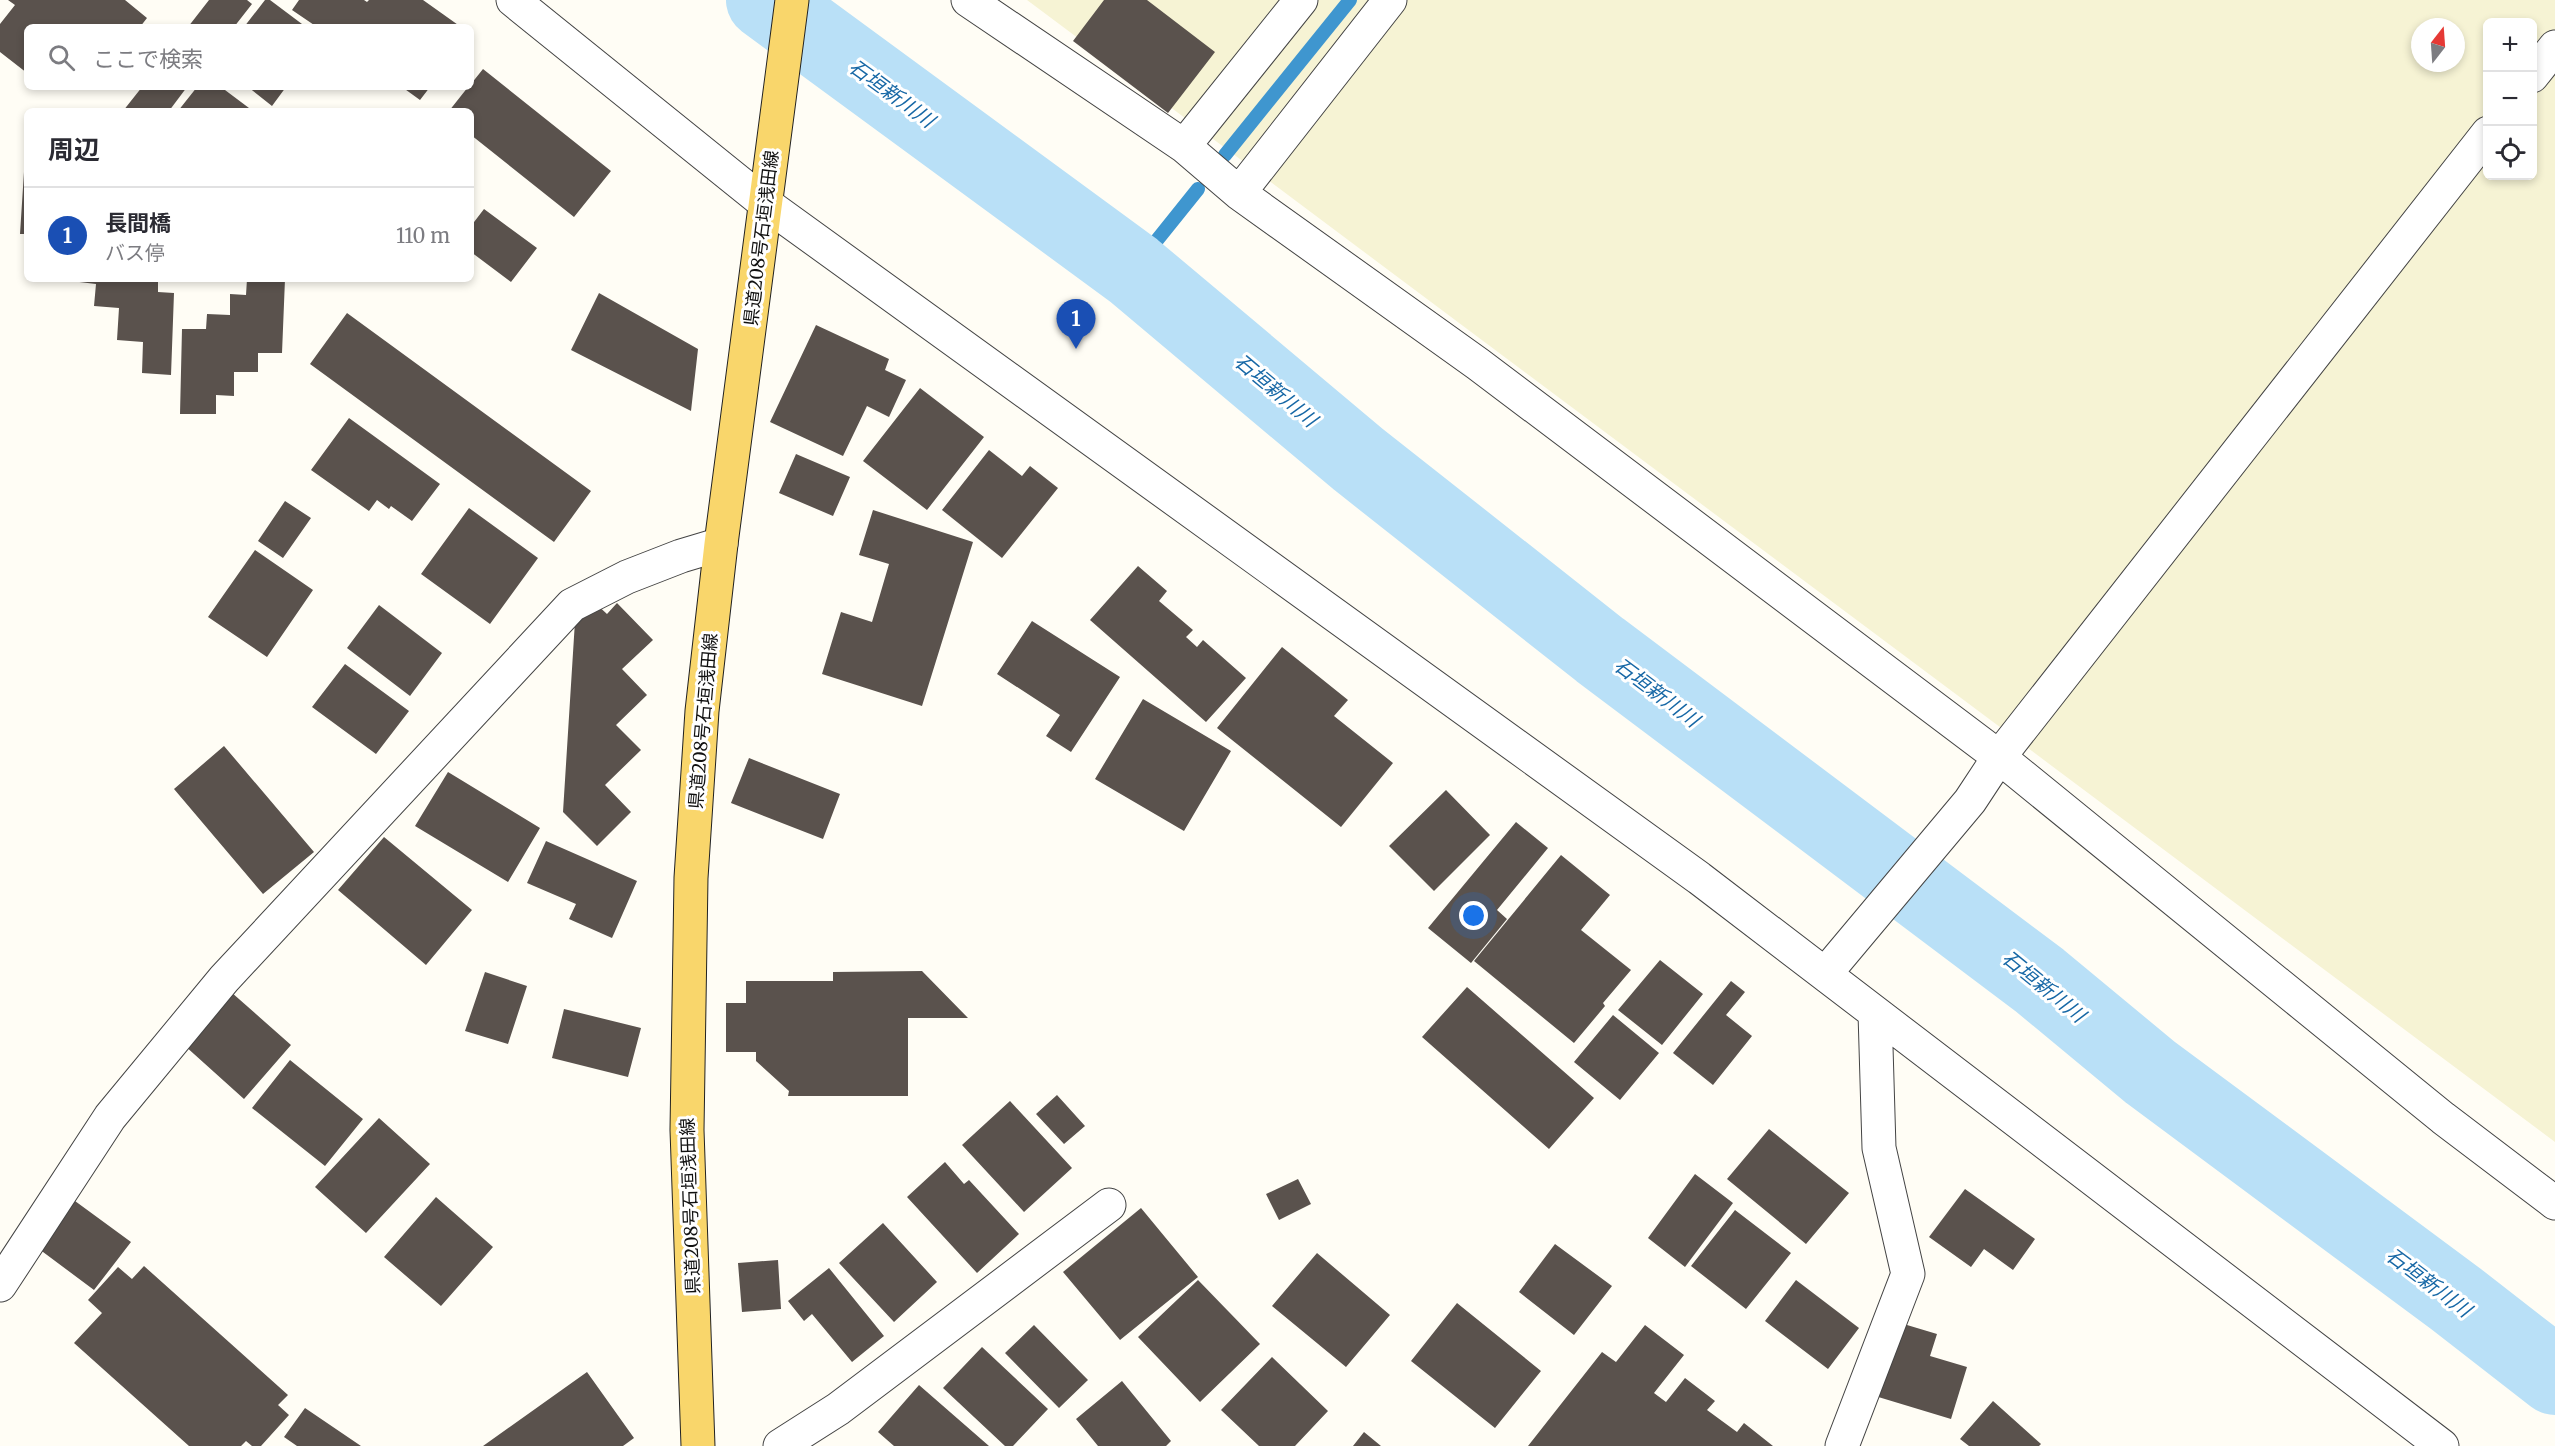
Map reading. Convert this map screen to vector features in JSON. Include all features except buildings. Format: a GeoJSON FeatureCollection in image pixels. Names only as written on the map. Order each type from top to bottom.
{"type":"FeatureCollection","features":[{"type":"Feature","properties":{"kind":"main road","name":"県道208号石垣浅田線"},"geometry":{"type":"LineString","coordinates":[[698,1446],[687,1130],[691,878],[702,711],[721,544],[792,0]]}},
{"type":"Feature","properties":{"kind":"street"},"geometry":{"type":"LineString","coordinates":[[513,0],[766,204],[1699,878],[2442,1446]]}},
{"type":"Feature","properties":{"kind":"street"},"geometry":{"type":"LineString","coordinates":[[968,0],[1184,146],[1239,193],[1478,364],[1999,757],[2443,1118],[2555,1203]]}},
{"type":"Feature","properties":{"kind":"street"},"geometry":{"type":"LineString","coordinates":[[1184,146],[1301,0]]}},
{"type":"Feature","properties":{"kind":"street"},"geometry":{"type":"LineString","coordinates":[[1239,193],[1390,0]]}},
{"type":"Feature","properties":{"kind":"street"},"geometry":{"type":"LineString","coordinates":[[2535,72],[2555,48]]}},
{"type":"Feature","properties":{"kind":"street"},"geometry":{"type":"LineString","coordinates":[[1825,974],[1970,801],[1999,757],[2483,138]]}},
{"type":"Feature","properties":{"kind":"street"},"geometry":{"type":"LineString","coordinates":[[0,1285],[110,1117],[224,978],[572,605],[627,577],[681,556],[721,544]]}},
{"type":"Feature","properties":{"kind":"street"},"geometry":{"type":"LineString","coordinates":[[1842,1446],[1908,1274],[1879,1148],[1875,1013]]}},
{"type":"Feature","properties":{"kind":"street"},"geometry":{"type":"LineString","coordinates":[[780,1446],[838,1409],[1109,1205]]}},
{"type":"Feature","properties":{"kind":"shaded area"},"geometry":{"type":"Polygon","coordinates":[[[1027,0],[2555,0],[2555,1142],[1027,0]]]}},
{"type":"Feature","properties":{"kind":"waterway","name":"石垣新川川"},"geometry":{"type":"LineString","coordinates":[[765,0],[1133,270],[1358,459],[1600,650],[2039,980],[2150,1072],[2456,1299],[2555,1376]]}},
{"type":"Feature","properties":{"kind":"waterway"},"geometry":{"type":"LineString","coordinates":[[1225,155],[1350,0]]}},
{"type":"Feature","properties":{"kind":"waterway"},"geometry":{"type":"LineString","coordinates":[[1133,270],[1198,189]]}},
{"type":"Feature","properties":{"kind":"place","name":"長間橋"},"geometry":{"type":"Point","coordinates":[1076,349]}}]}
